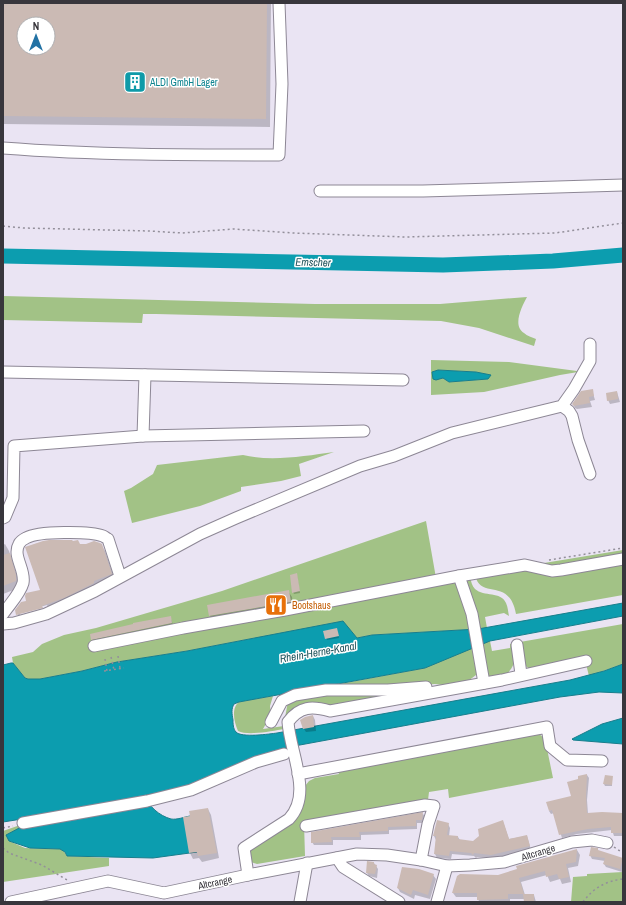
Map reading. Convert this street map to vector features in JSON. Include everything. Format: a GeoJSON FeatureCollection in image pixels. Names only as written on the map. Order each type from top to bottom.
{"type":"FeatureCollection","features":[{"type":"Feature","properties":{"kind":"street"},"geometry":{"type":"LineString","coordinates":[[3,148],[165,156],[279,155],[282,84],[279,3]]}},
{"type":"Feature","properties":{"kind":"street"},"geometry":{"type":"LineString","coordinates":[[320,191],[423,191],[623,185]]}},
{"type":"Feature","properties":{"kind":"street"},"geometry":{"type":"LineString","coordinates":[[3,624],[14,623],[46,614],[95,591],[120,576],[200,534],[360,466],[394,456],[452,433],[562,406],[574,389],[590,360],[590,344]]}},
{"type":"Feature","properties":{"kind":"street"},"geometry":{"type":"LineString","coordinates":[[3,372],[403,380]]}},
{"type":"Feature","properties":{"kind":"street"},"geometry":{"type":"LineString","coordinates":[[143,436],[145,375]]}},
{"type":"Feature","properties":{"kind":"street"},"geometry":{"type":"LineString","coordinates":[[562,406],[569,411],[572,416],[578,440],[590,474]]}},
{"type":"Feature","properties":{"kind":"street"},"geometry":{"type":"LineString","coordinates":[[3,518],[5,517],[13,498],[14,446],[143,436],[364,431]]}},
{"type":"Feature","properties":{"kind":"street"},"geometry":{"type":"LineString","coordinates":[[3,614],[20,590],[23,583],[24,575],[17,552],[19,544],[26,538],[42,534],[79,533],[103,536],[108,539],[120,576]]}},
{"type":"Feature","properties":{"kind":"street"},"geometry":{"type":"LineString","coordinates":[[94,646],[459,576],[530,565],[552,570],[561,570],[623,559]]}},
{"type":"Feature","properties":{"kind":"street"},"geometry":{"type":"LineString","coordinates":[[459,576],[472,614],[484,683]]}},
{"type":"Feature","properties":{"kind":"street"},"geometry":{"type":"LineString","coordinates":[[518,645],[522,674]]}},
{"type":"Feature","properties":{"kind":"street"},"geometry":{"type":"LineString","coordinates":[[248,875],[244,848],[289,819],[295,813],[300,799],[301,786],[298,774],[288,751],[288,722],[294,714],[302,710],[317,707],[330,711],[484,683],[586,660]]}},
{"type":"Feature","properties":{"kind":"street"},"geometry":{"type":"LineString","coordinates":[[271,722],[282,701],[295,695],[326,690],[388,690],[433,687],[444,690]]}},
{"type":"Feature","properties":{"kind":"street"},"geometry":{"type":"LineString","coordinates":[[298,774],[547,727],[550,746],[567,760],[602,761]]}},
{"type":"Feature","properties":{"kind":"street"},"geometry":{"type":"LineString","coordinates":[[23,823],[147,800],[191,790],[256,762],[288,751]]}},
{"type":"Feature","properties":{"kind":"street"},"geometry":{"type":"LineString","coordinates":[[306,826],[425,805],[434,806],[428,824],[421,860]]}},
{"type":"Feature","properties":{"kind":"street","name":"Altcrange"},"geometry":{"type":"LineString","coordinates":[[10,902],[108,880],[159,897],[164,893],[357,854],[387,855],[421,860],[447,866],[504,862],[572,842],[592,840],[607,843]]}},
{"type":"Feature","properties":{"kind":"street"},"geometry":{"type":"LineString","coordinates":[[337,858],[343,867],[399,902]]}},
{"type":"Feature","properties":{"kind":"street"},"geometry":{"type":"LineString","coordinates":[[300,902],[307,863]]}},
{"type":"Feature","properties":{"kind":"street"},"geometry":{"type":"LineString","coordinates":[[437,902],[447,866]]}},
{"type":"Feature","properties":{"kind":"path"},"geometry":{"type":"LineString","coordinates":[[3,226],[182,233],[233,229],[405,237],[555,233],[623,223]]}},
{"type":"Feature","properties":{"kind":"path"},"geometry":{"type":"LineString","coordinates":[[530,565],[543,561],[623,548]]}},
{"type":"Feature","properties":{"kind":"path"},"geometry":{"type":"LineString","coordinates":[[118,656],[120,668]]}},
{"type":"Feature","properties":{"kind":"path"},"geometry":{"type":"LineString","coordinates":[[112,657],[114,670]]}},
{"type":"Feature","properties":{"kind":"path"},"geometry":{"type":"LineString","coordinates":[[105,659],[106,671],[124,668]]}},
{"type":"Feature","properties":{"kind":"path"},"geometry":{"type":"LineString","coordinates":[[3,848],[9,852],[42,865],[78,887]]}},
{"type":"Feature","properties":{"kind":"path"},"geometry":{"type":"LineString","coordinates":[[583,902],[589,894],[599,886],[612,880],[623,879]]}},
{"type":"Feature","properties":{"kind":"green space"},"geometry":{"type":"Polygon","coordinates":[[[3,296],[315,304],[440,304],[527,297],[519,316],[519,326],[520,330],[525,334],[536,339],[534,346],[479,328],[441,321],[156,314],[143,314],[142,323],[3,320],[3,296]]]}},
{"type":"Feature","properties":{"kind":"green space"},"geometry":{"type":"Polygon","coordinates":[[[431,360],[509,362],[578,372],[484,392],[431,395],[431,360]],[[438,370],[443,378],[449,382],[488,379],[476,372],[438,370]]]}},
{"type":"Feature","properties":{"kind":"green space"},"geometry":{"type":"Polygon","coordinates":[[[334,452],[299,464],[301,476],[281,481],[241,487],[241,491],[200,506],[132,523],[124,491],[153,474],[157,465],[243,455],[276,458],[300,457],[334,452]]]}},
{"type":"Feature","properties":{"kind":"green space"},"geometry":{"type":"Polygon","coordinates":[[[426,521],[436,578],[466,584],[470,577],[472,585],[475,589],[504,599],[509,616],[504,613],[485,617],[487,628],[372,635],[357,638],[334,623],[187,651],[117,662],[82,671],[40,679],[25,678],[13,663],[12,657],[33,652],[42,644],[64,635],[96,628],[222,591],[426,521]]]}},
{"type":"Feature","properties":{"kind":"green space"},"geometry":{"type":"Polygon","coordinates":[[[623,550],[623,556],[558,568],[538,564],[623,550]]]}},
{"type":"Feature","properties":{"kind":"green space"},"geometry":{"type":"Polygon","coordinates":[[[623,561],[623,595],[516,614],[512,602],[507,596],[502,592],[483,587],[478,583],[475,575],[623,561]]]}},
{"type":"Feature","properties":{"kind":"green space"},"geometry":{"type":"Polygon","coordinates":[[[623,624],[623,664],[589,676],[585,660],[530,669],[524,664],[520,642],[623,624]]]}},
{"type":"Feature","properties":{"kind":"green space"},"geometry":{"type":"Polygon","coordinates":[[[490,641],[492,651],[510,648],[510,644],[514,643],[514,664],[506,675],[490,677],[488,675],[481,644],[490,641]]]}},
{"type":"Feature","properties":{"kind":"green space"},"geometry":{"type":"Polygon","coordinates":[[[475,646],[479,669],[476,675],[468,681],[451,686],[435,684],[389,688],[318,688],[425,668],[475,646]]]}},
{"type":"Feature","properties":{"kind":"green space"},"geometry":{"type":"Polygon","coordinates":[[[435,689],[285,718],[288,701],[296,697],[435,689]]]}},
{"type":"Feature","properties":{"kind":"green space"},"geometry":{"type":"Polygon","coordinates":[[[273,696],[270,706],[271,715],[263,729],[284,726],[284,729],[254,733],[238,731],[234,719],[234,711],[239,702],[273,696]]]}},
{"type":"Feature","properties":{"kind":"green space"},"geometry":{"type":"Polygon","coordinates":[[[538,733],[545,739],[553,778],[449,798],[448,789],[429,792],[428,800],[304,823],[305,856],[257,864],[251,862],[249,852],[251,848],[298,817],[303,806],[305,786],[309,781],[315,778],[339,774],[338,771],[538,733]]]}},
{"type":"Feature","properties":{"kind":"green space"},"geometry":{"type":"Polygon","coordinates":[[[23,824],[24,826],[9,841],[25,848],[60,849],[63,850],[67,856],[109,858],[109,866],[3,882],[3,831],[23,824]]]}},
{"type":"Feature","properties":{"kind":"green space"},"geometry":{"type":"Polygon","coordinates":[[[623,872],[623,902],[571,902],[573,877],[587,876],[587,874],[623,872]]]}},
{"type":"Feature","properties":{"kind":"water"},"geometry":{"type":"Polygon","coordinates":[[[438,370],[476,372],[491,375],[488,379],[449,382],[443,378],[436,380],[433,379],[432,372],[438,370]]]}},
{"type":"Feature","properties":{"kind":"water","name":"Rhein-Herne-Kanal"},"geometry":{"type":"Polygon","coordinates":[[[623,603],[623,616],[490,641],[425,668],[239,702],[234,704],[232,714],[233,726],[236,732],[244,735],[262,735],[570,680],[604,671],[623,664],[623,693],[599,692],[560,697],[289,747],[255,757],[181,789],[146,795],[151,807],[167,818],[176,819],[190,816],[197,852],[153,858],[67,856],[65,852],[60,849],[30,848],[9,841],[6,835],[23,826],[22,819],[3,822],[3,665],[13,663],[25,678],[40,679],[82,671],[117,662],[187,651],[343,621],[357,638],[372,635],[478,629],[623,603]]]}},
{"type":"Feature","properties":{"kind":"water"},"geometry":{"type":"Polygon","coordinates":[[[623,718],[623,744],[572,739],[602,724],[623,718]]]}},
{"type":"Feature","properties":{"kind":"building","name":"ALDI GmbH Lager"},"geometry":{"type":"Polygon","coordinates":[[[3,3],[267,3],[266,119],[3,116],[3,3]]]}},
{"type":"Feature","properties":{"kind":"building"},"geometry":{"type":"Polygon","coordinates":[[[593,389],[594,396],[589,397],[590,403],[574,406],[572,404],[581,391],[593,389]]]}},
{"type":"Feature","properties":{"kind":"building"},"geometry":{"type":"Polygon","coordinates":[[[617,391],[618,399],[607,401],[606,393],[617,391]]]}},
{"type":"Feature","properties":{"kind":"building"},"geometry":{"type":"Polygon","coordinates":[[[49,540],[78,540],[80,544],[86,544],[94,541],[102,544],[112,574],[94,581],[94,583],[64,598],[42,606],[43,608],[16,615],[15,610],[21,602],[26,601],[26,593],[40,590],[25,547],[49,540]]]}},
{"type":"Feature","properties":{"kind":"building"},"geometry":{"type":"Polygon","coordinates":[[[10,553],[16,575],[16,581],[3,586],[3,555],[10,553]]]}},
{"type":"Feature","properties":{"kind":"building"},"geometry":{"type":"Polygon","coordinates":[[[297,573],[300,591],[292,593],[290,575],[297,573]]]}},
{"type":"Feature","properties":{"kind":"building"},"geometry":{"type":"Polygon","coordinates":[[[289,590],[291,602],[209,616],[207,605],[289,590]]]}},
{"type":"Feature","properties":{"kind":"building"},"geometry":{"type":"Polygon","coordinates":[[[171,616],[172,623],[91,640],[90,634],[133,623],[171,616]]]}},
{"type":"Feature","properties":{"kind":"building"},"geometry":{"type":"Polygon","coordinates":[[[337,628],[339,636],[325,639],[323,631],[337,628]]]}},
{"type":"Feature","properties":{"kind":"building"},"geometry":{"type":"Polygon","coordinates":[[[313,715],[314,727],[303,729],[300,720],[313,715]]]}},
{"type":"Feature","properties":{"kind":"building"},"geometry":{"type":"Polygon","coordinates":[[[587,774],[587,813],[623,813],[623,833],[611,833],[611,827],[588,829],[559,835],[552,810],[549,811],[546,802],[571,796],[567,782],[578,779],[578,776],[587,774]]]}},
{"type":"Feature","properties":{"kind":"building"},"geometry":{"type":"Polygon","coordinates":[[[605,775],[613,776],[612,785],[603,784],[605,775]]]}},
{"type":"Feature","properties":{"kind":"building"},"geometry":{"type":"Polygon","coordinates":[[[208,808],[217,853],[198,856],[197,852],[189,853],[183,817],[190,816],[189,811],[208,808]]]}},
{"type":"Feature","properties":{"kind":"building"},"geometry":{"type":"Polygon","coordinates":[[[423,812],[422,820],[416,820],[416,826],[388,827],[388,831],[359,832],[360,837],[331,837],[332,842],[311,843],[311,832],[423,812]]]}},
{"type":"Feature","properties":{"kind":"building"},"geometry":{"type":"Polygon","coordinates":[[[437,820],[449,823],[447,835],[458,836],[458,839],[473,841],[479,836],[478,829],[503,820],[509,839],[527,835],[530,846],[491,855],[474,853],[473,855],[471,853],[450,851],[449,856],[434,854],[436,836],[433,836],[437,820]]]}},
{"type":"Feature","properties":{"kind":"building"},"geometry":{"type":"Polygon","coordinates":[[[591,847],[598,848],[598,850],[623,858],[620,869],[603,864],[605,858],[589,856],[591,847]]]}},
{"type":"Feature","properties":{"kind":"building"},"geometry":{"type":"Polygon","coordinates":[[[577,849],[576,862],[566,864],[569,877],[559,879],[557,874],[546,877],[545,871],[519,878],[524,894],[534,894],[534,902],[524,902],[523,894],[508,894],[508,899],[477,900],[477,893],[452,893],[457,876],[460,874],[498,875],[517,869],[516,866],[577,849]]]}},
{"type":"Feature","properties":{"kind":"building"},"geometry":{"type":"Polygon","coordinates":[[[367,861],[374,862],[374,864],[377,865],[375,874],[366,873],[367,861]]]}},
{"type":"Feature","properties":{"kind":"building"},"geometry":{"type":"Polygon","coordinates":[[[402,867],[419,869],[434,874],[428,895],[413,890],[411,895],[397,888],[402,867]]]}},
{"type":"Feature","properties":{"kind":"waterway","name":"Emscher"},"geometry":{"type":"LineString","coordinates":[[3,256],[443,265],[553,261],[623,255]]}},
{"type":"Feature","properties":{"kind":"place","name":"ALDI GmbH Lager"},"geometry":{"type":"Point","coordinates":[135,82]}},
{"type":"Feature","properties":{"kind":"place","name":"Bootshaus"},"geometry":{"type":"Point","coordinates":[276,605]}}]}
